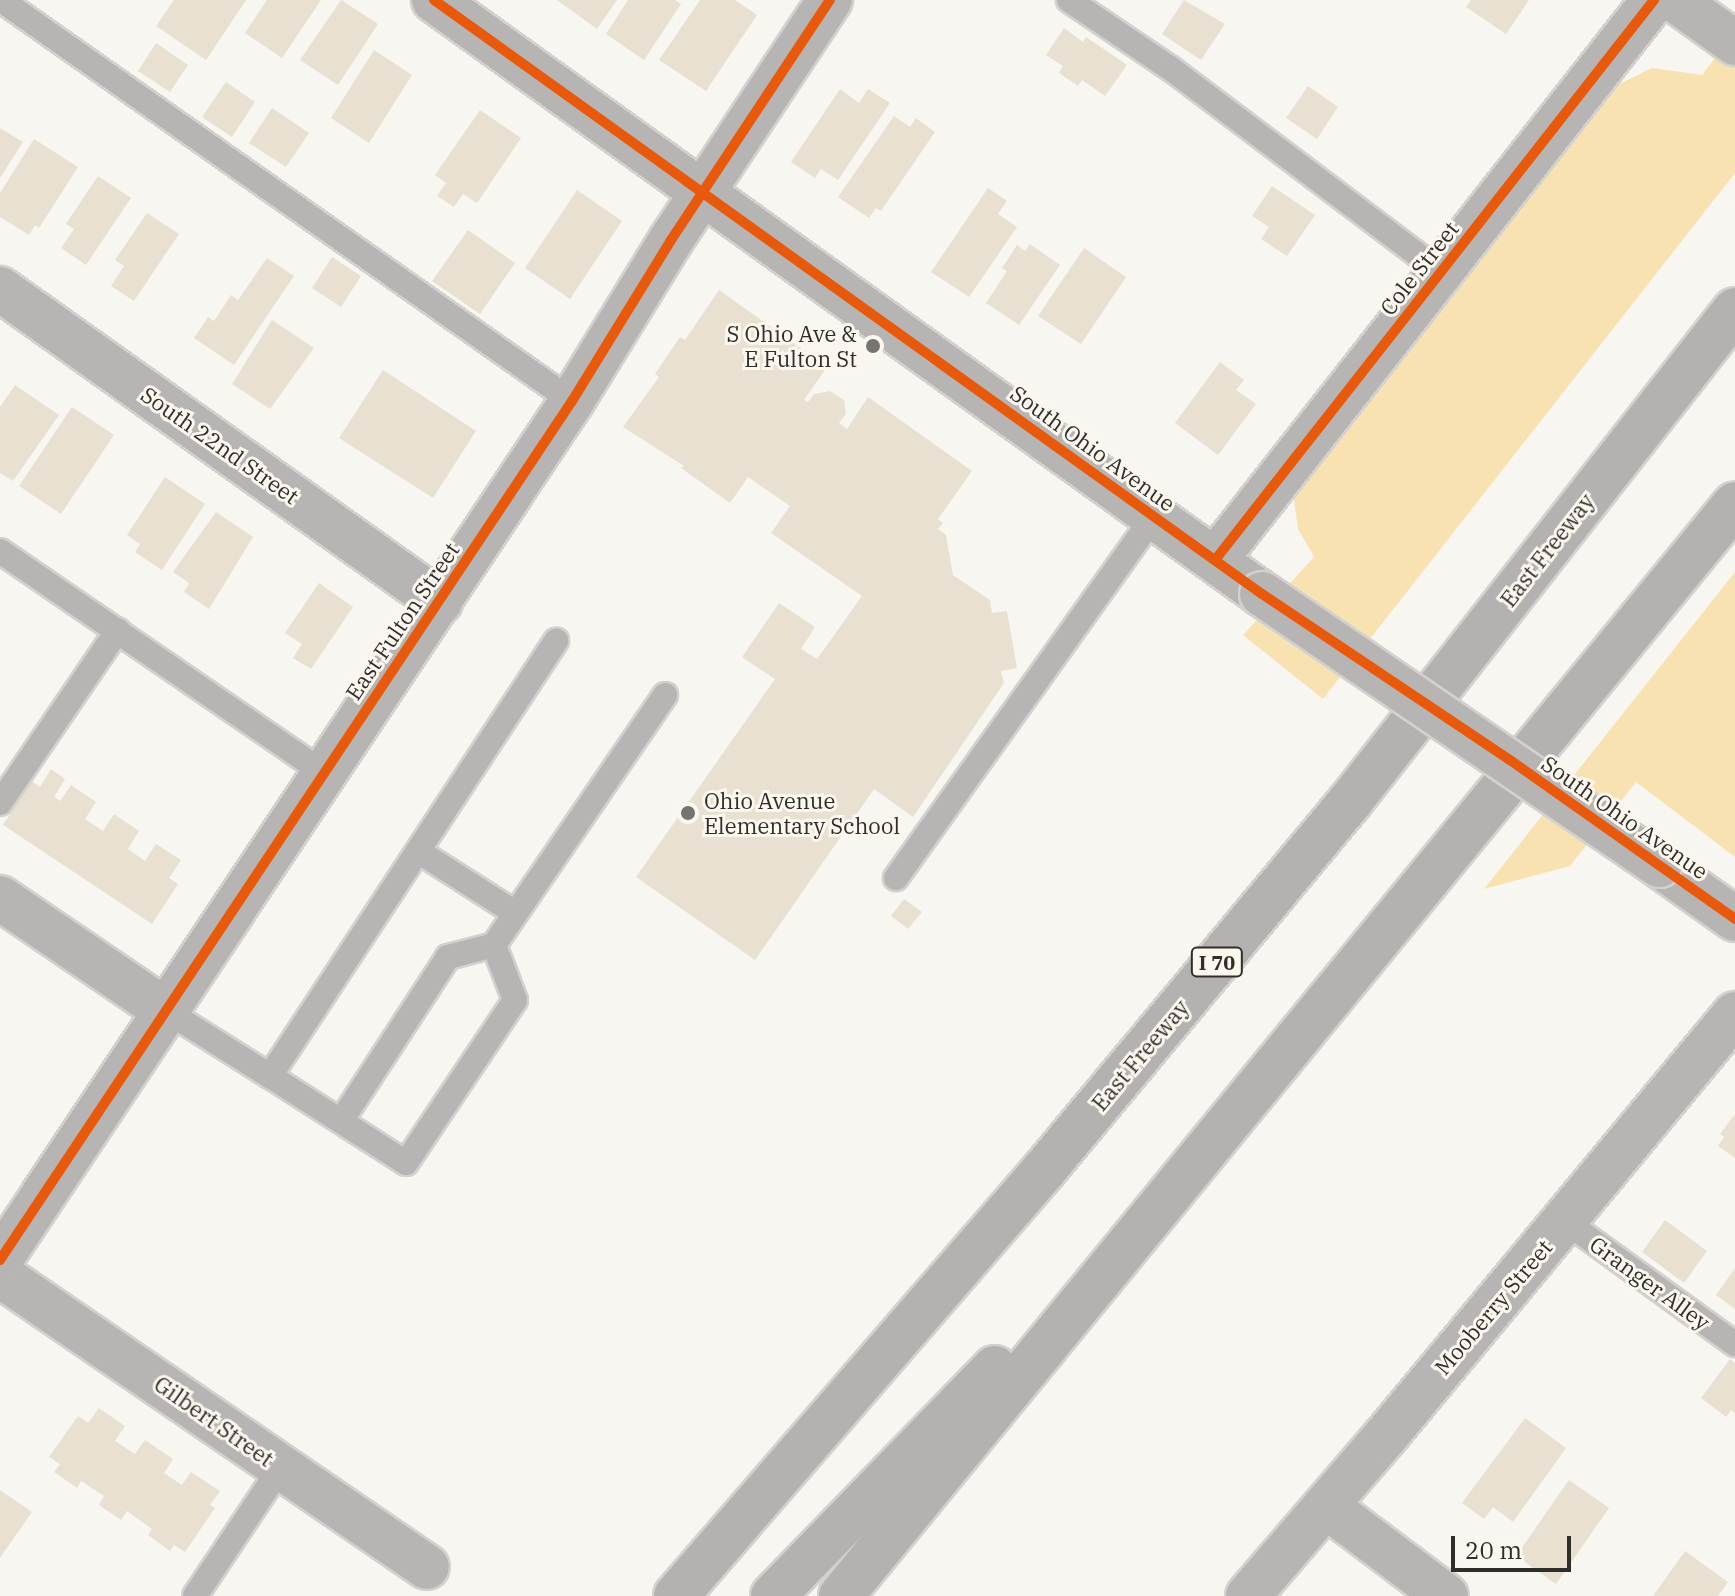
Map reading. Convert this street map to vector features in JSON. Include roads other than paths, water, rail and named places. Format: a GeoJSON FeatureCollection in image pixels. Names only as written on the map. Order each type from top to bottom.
{"type":"FeatureCollection","features":[{"type":"Feature","properties":{"kind":"highway","name":"East Freeway"},"geometry":{"type":"LineString","coordinates":[[676,1596],[1045,1169],[1349,803],[1735,310]]}},
{"type":"Feature","properties":{"kind":"highway"},"geometry":{"type":"LineString","coordinates":[[841,1596],[1735,504]]}},
{"type":"Feature","properties":{"kind":"highway"},"geometry":{"type":"LineString","coordinates":[[773,1596],[1209,1147]]}},
{"type":"Feature","properties":{"kind":"street","name":"South Ohio Avenue"},"geometry":{"type":"LineString","coordinates":[[434,0],[1262,594],[1735,919]]}},
{"type":"Feature","properties":{"kind":"street","name":"East Fulton Street"},"geometry":{"type":"LineString","coordinates":[[0,1260],[440,602],[830,0]]}},
{"type":"Feature","properties":{"kind":"street","name":"Cole Street"},"geometry":{"type":"LineString","coordinates":[[1215,560],[1654,0]]}},
{"type":"Feature","properties":{"kind":"street"},"geometry":{"type":"LineString","coordinates":[[1675,0],[1726,36]]}},
{"type":"Feature","properties":{"kind":"street","name":"South 22nd Street"},"geometry":{"type":"LineString","coordinates":[[0,289],[440,602]]}},
{"type":"Feature","properties":{"kind":"street"},"geometry":{"type":"LineString","coordinates":[[0,898],[165,1010]]}},
{"type":"Feature","properties":{"kind":"street","name":"Mooberry Street"},"geometry":{"type":"LineString","coordinates":[[1248,1596],[1565,1221],[1735,1014]]}},
{"type":"Feature","properties":{"kind":"street","name":"Gilbert Street"},"geometry":{"type":"LineString","coordinates":[[0,1275],[427,1567]]}},
{"type":"Feature","properties":{"kind":"street"},"geometry":{"type":"LineString","coordinates":[[1326,1506],[1446,1596]]}},
{"type":"Feature","properties":{"kind":"lane"},"geometry":{"type":"LineString","coordinates":[[1,0],[572,401]]}},
{"type":"Feature","properties":{"kind":"lane"},"geometry":{"type":"LineString","coordinates":[[1069,0],[1170,68],[1441,272]]}},
{"type":"Feature","properties":{"kind":"lane"},"geometry":{"type":"LineString","coordinates":[[896,878],[1154,516]]}},
{"type":"Feature","properties":{"kind":"lane"},"geometry":{"type":"LineString","coordinates":[[0,551],[324,773]]}},
{"type":"Feature","properties":{"kind":"lane"},"geometry":{"type":"LineString","coordinates":[[0,803],[118,630]]}},
{"type":"Feature","properties":{"kind":"lane"},"geometry":{"type":"LineString","coordinates":[[270,1076],[556,641]]}},
{"type":"Feature","properties":{"kind":"lane"},"geometry":{"type":"LineString","coordinates":[[341,1121],[448,957],[494,945],[665,695]]}},
{"type":"Feature","properties":{"kind":"lane"},"geometry":{"type":"LineString","coordinates":[[418,851],[515,913]]}},
{"type":"Feature","properties":{"kind":"lane"},"geometry":{"type":"LineString","coordinates":[[165,1010],[406,1163],[515,1000],[494,945]]}},
{"type":"Feature","properties":{"kind":"lane","name":"Granger Alley"},"geometry":{"type":"LineString","coordinates":[[1565,1221],[1735,1344]]}},
{"type":"Feature","properties":{"kind":"lane"},"geometry":{"type":"LineString","coordinates":[[195,1596],[281,1467]]}},
{"type":"Feature","properties":{"kind":"place","name":"S Ohio Ave & E Fulton St"},"geometry":{"type":"Point","coordinates":[873,346]}},
{"type":"Feature","properties":{"kind":"place","name":"Ohio Avenue Elementary School"},"geometry":{"type":"Point","coordinates":[688,813]}}]}
